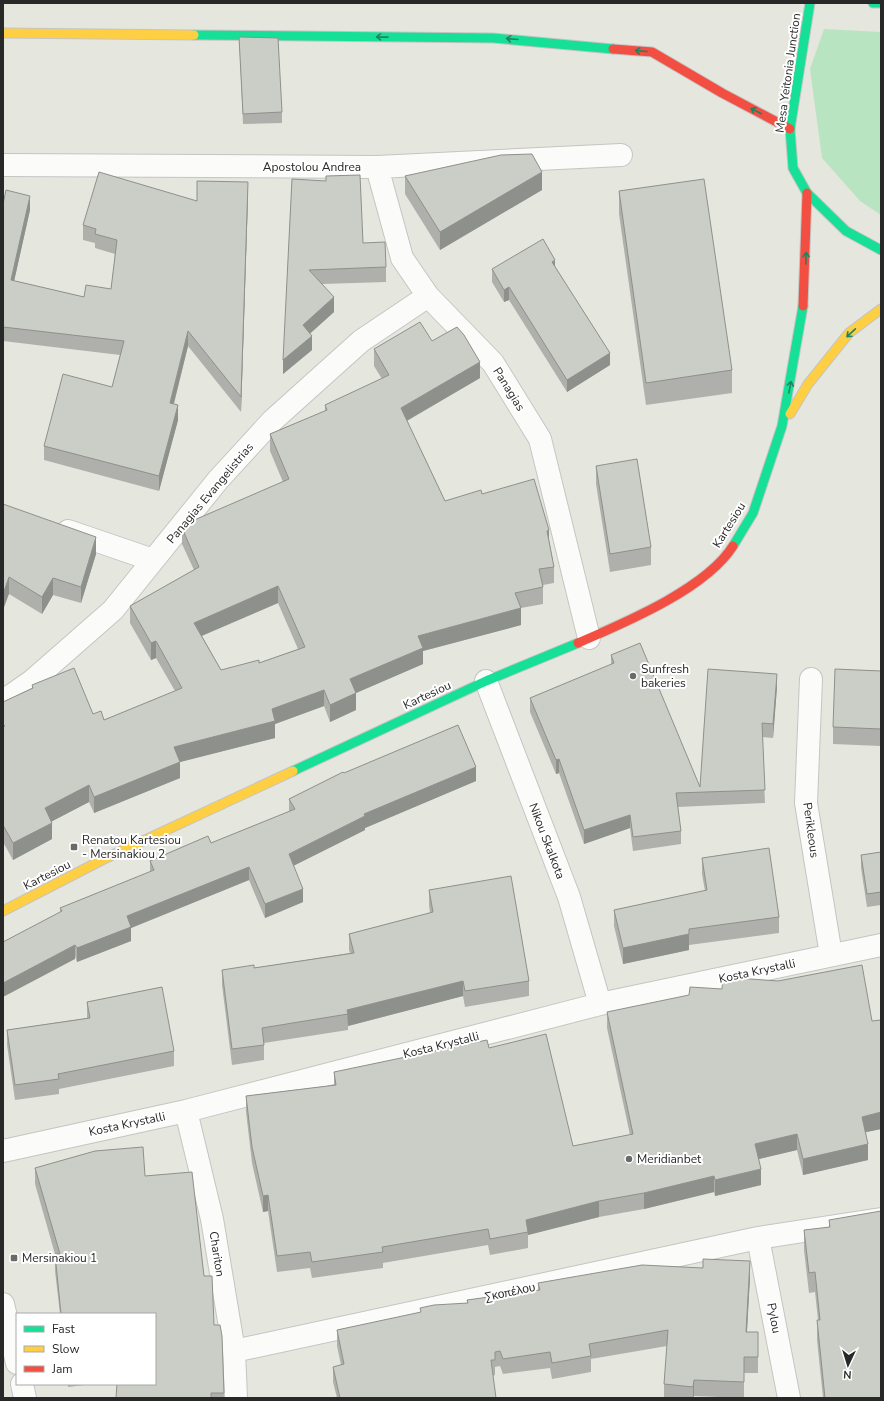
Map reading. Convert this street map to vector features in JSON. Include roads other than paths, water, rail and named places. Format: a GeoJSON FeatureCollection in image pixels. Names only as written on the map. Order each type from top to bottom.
{"type":"FeatureCollection","features":[{"type":"Feature","properties":{"kind":"main road","name":"Mesa Yeitonia Junction"},"geometry":{"type":"LineString","coordinates":[[810,3],[790,129],[793,168],[807,193],[846,231],[881,250]]}},
{"type":"Feature","properties":{"kind":"main road"},"geometry":{"type":"LineString","coordinates":[[873,3],[881,4]]}},
{"type":"Feature","properties":{"kind":"main road"},"geometry":{"type":"LineString","coordinates":[[3,33],[493,38],[652,52],[722,93],[790,129]]}},
{"type":"Feature","properties":{"kind":"main road","name":"Kartesiou"},"geometry":{"type":"LineString","coordinates":[[3,911],[102,860],[486,681],[589,638],[660,604],[695,584],[728,553],[753,513],[782,426],[803,308],[806,257],[807,193]]}},
{"type":"Feature","properties":{"kind":"main road","name":"Kartesiou"},"geometry":{"type":"LineString","coordinates":[[782,426],[808,384],[849,333],[881,308]]}},
{"type":"Feature","properties":{"kind":"street","name":"Apostolou Andrea"},"geometry":{"type":"LineString","coordinates":[[3,165],[377,167],[621,155]]}},
{"type":"Feature","properties":{"kind":"street","name":"Panagias"},"geometry":{"type":"LineString","coordinates":[[377,167],[402,258],[428,296],[493,363],[540,439],[589,638]]}},
{"type":"Feature","properties":{"kind":"street","name":"Panagias Evangelistrias"},"geometry":{"type":"LineString","coordinates":[[3,702],[32,681],[113,610],[218,480],[272,421],[361,341],[428,296]]}},
{"type":"Feature","properties":{"kind":"street"},"geometry":{"type":"LineString","coordinates":[[48,524],[153,560]]}},
{"type":"Feature","properties":{"kind":"street","name":"Perikleous"},"geometry":{"type":"LineString","coordinates":[[811,679],[806,803],[831,955]]}},
{"type":"Feature","properties":{"kind":"street","name":"Nikou Skalkota"},"geometry":{"type":"LineString","coordinates":[[486,681],[569,897],[600,1004]]}},
{"type":"Feature","properties":{"kind":"street","name":"Kosta Krystalli"},"geometry":{"type":"LineString","coordinates":[[3,1151],[186,1111],[600,1004],[881,945]]}},
{"type":"Feature","properties":{"kind":"street","name":"Chariton"},"geometry":{"type":"LineString","coordinates":[[186,1111],[212,1219],[234,1351],[236,1398]]}},
{"type":"Feature","properties":{"kind":"street","name":"Σκοπέλου"},"geometry":{"type":"LineString","coordinates":[[234,1351],[758,1238],[881,1219]]}},
{"type":"Feature","properties":{"kind":"street","name":"Pylou"},"geometry":{"type":"LineString","coordinates":[[758,1238],[789,1398]]}},
{"type":"Feature","properties":{"kind":"street"},"geometry":{"type":"LineString","coordinates":[[3,1304],[16,1359]]}},
{"type":"Feature","properties":{"kind":"street"},"geometry":{"type":"LineString","coordinates":[[22,1385],[25,1398]]}},
{"type":"Feature","properties":{"kind":"place","name":"Sunfresh bakeries"},"geometry":{"type":"Point","coordinates":[633,676]}},
{"type":"Feature","properties":{"kind":"place","name":"Renatou Kartesiou - Mersinakiou 2"},"geometry":{"type":"Point","coordinates":[74,847]}},
{"type":"Feature","properties":{"kind":"place","name":"Meridianbet"},"geometry":{"type":"Point","coordinates":[629,1159]}},
{"type":"Feature","properties":{"kind":"place","name":"Mersinakiou 1"},"geometry":{"type":"Point","coordinates":[14,1258]}}]}
